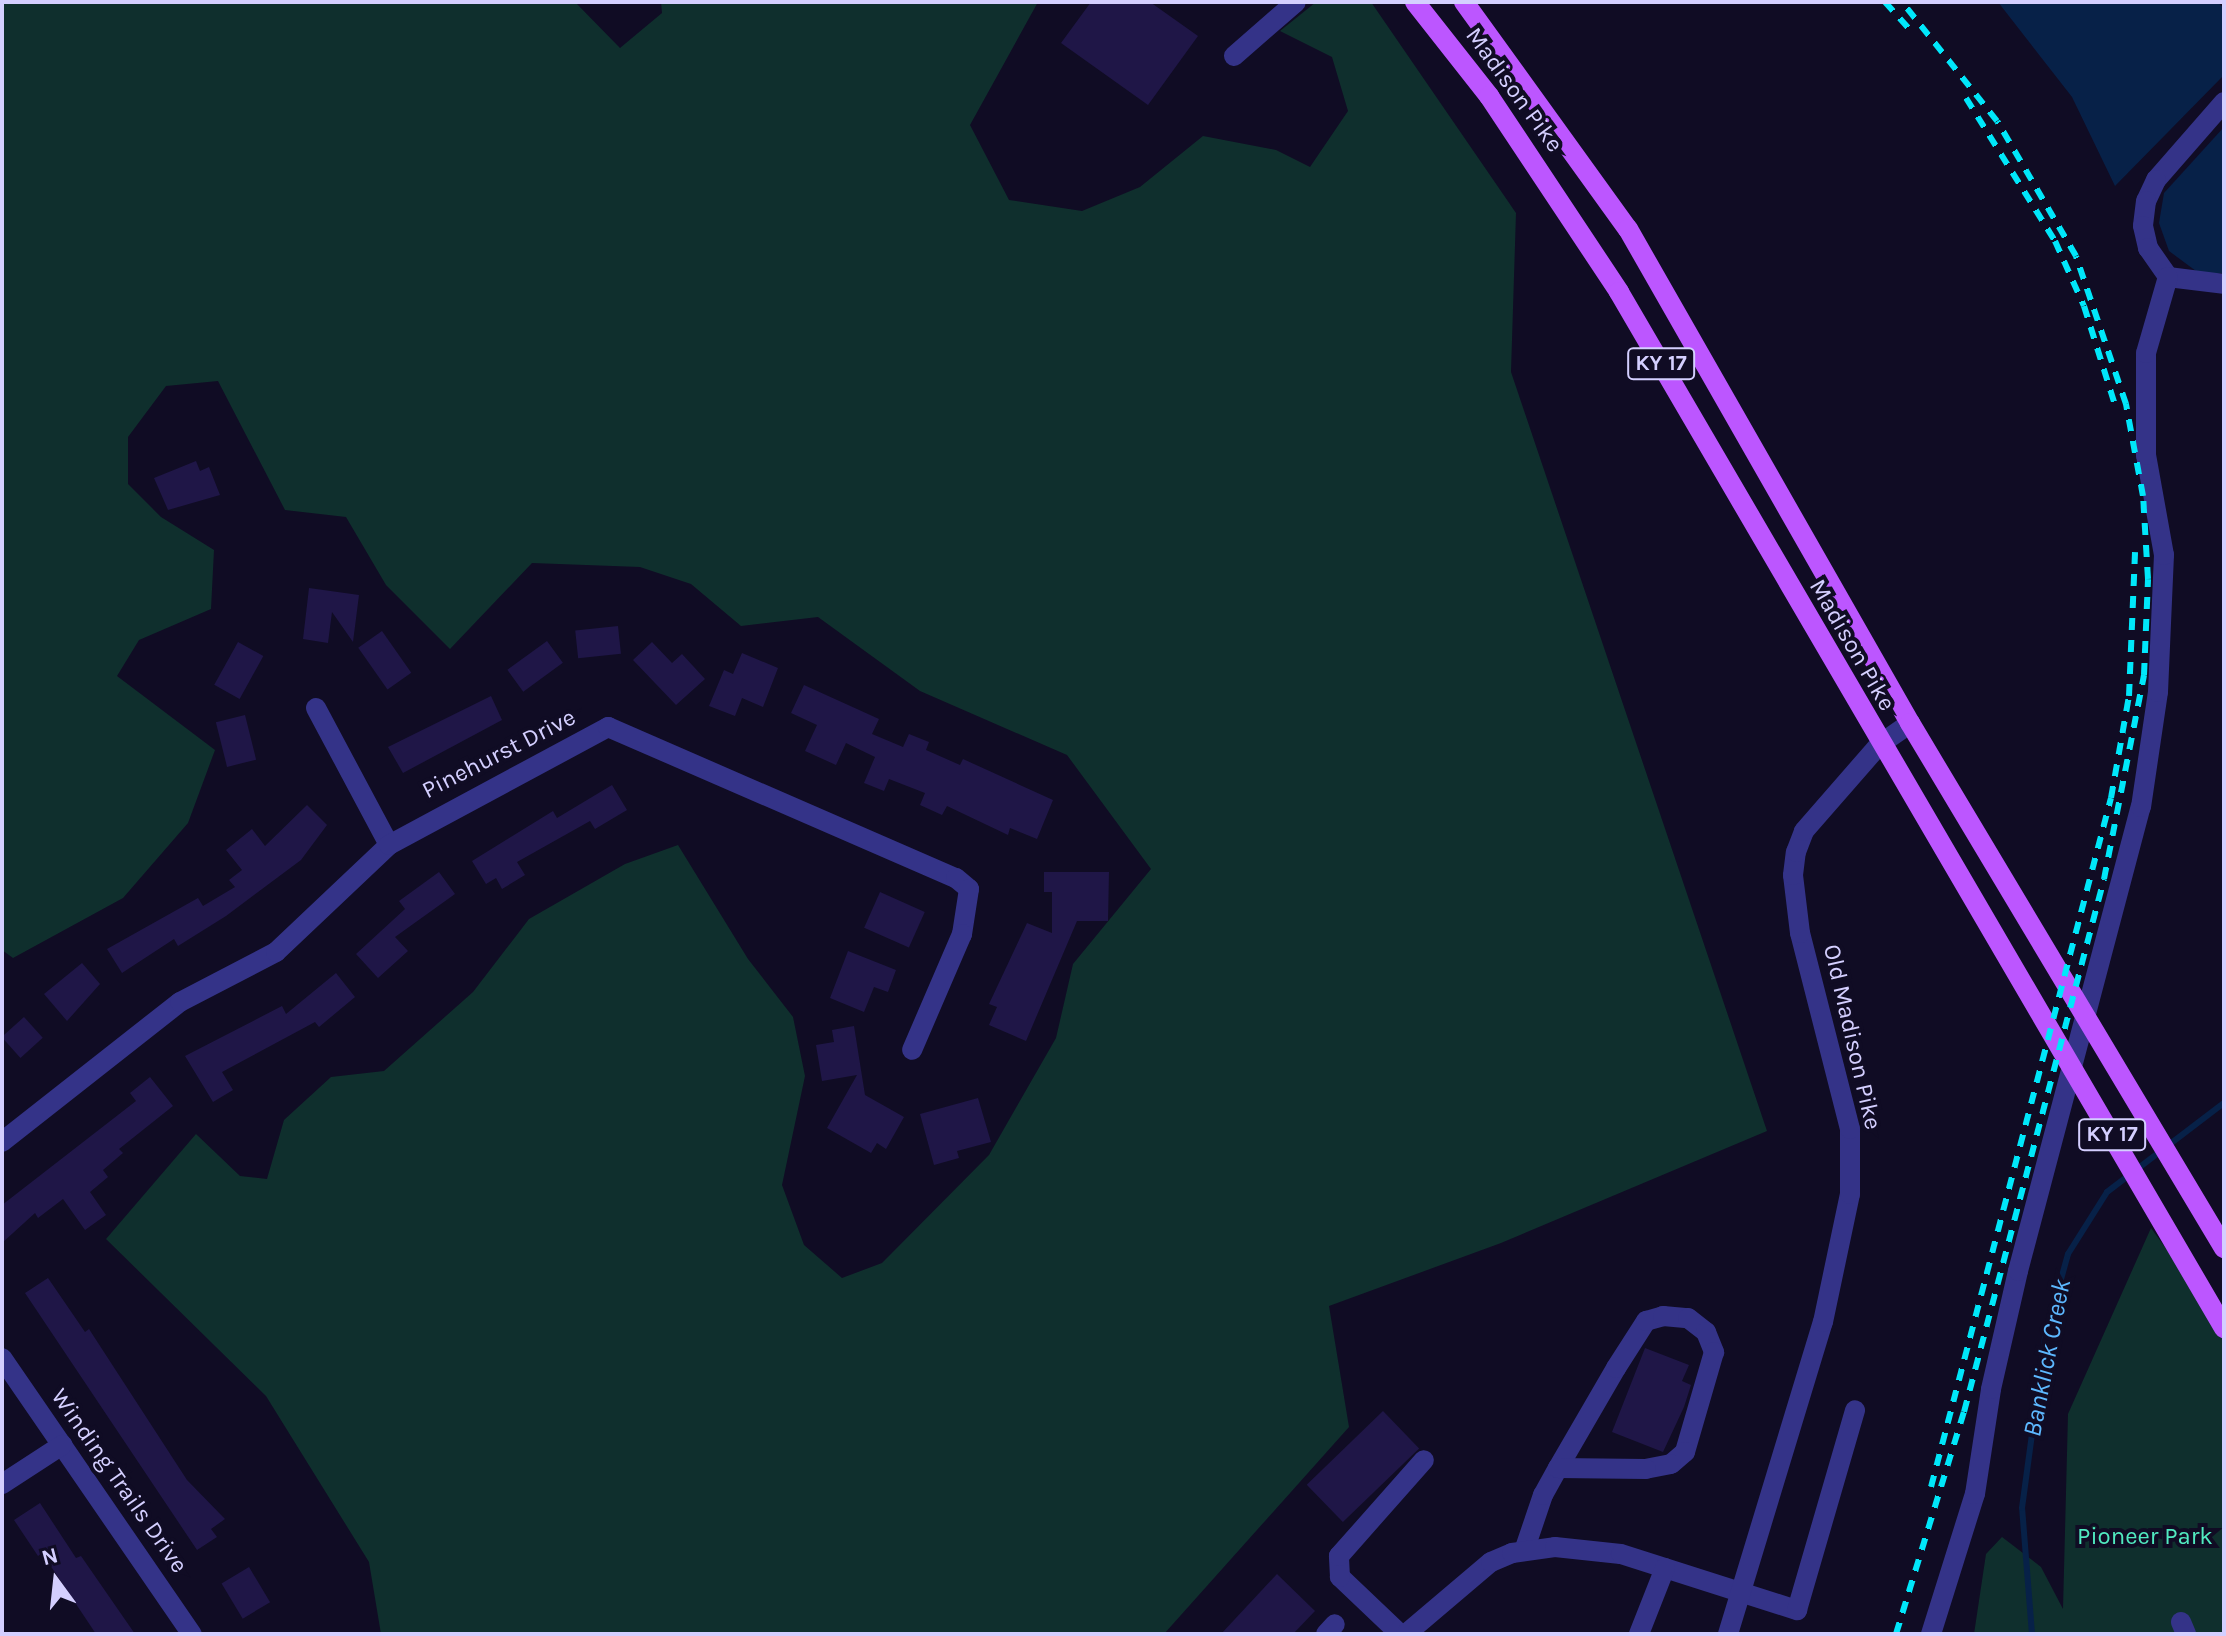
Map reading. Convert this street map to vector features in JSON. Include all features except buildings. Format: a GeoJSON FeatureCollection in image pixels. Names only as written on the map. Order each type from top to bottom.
{"type":"FeatureCollection","features":[{"type":"Feature","properties":{"kind":"main road","name":"Madison Pike"},"geometry":{"type":"LineString","coordinates":[[1415,2],[1489,96],[1619,292],[1879,745],[2005,952],[2221,1322]]}},
{"type":"Feature","properties":{"kind":"main road","name":"Madison Pike"},"geometry":{"type":"LineString","coordinates":[[1464,2],[1628,229],[1910,723],[2224,1248]]}},
{"type":"Feature","properties":{"kind":"street"},"geometry":{"type":"LineString","coordinates":[[1234,56],[1296,2]]}},
{"type":"Feature","properties":{"kind":"street"},"geometry":{"type":"LineString","coordinates":[[2224,102],[2156,180],[2146,201],[2148,248],[2168,277],[2224,284]]}},
{"type":"Feature","properties":{"kind":"street"},"geometry":{"type":"LineString","coordinates":[[1931,1634],[1975,1494],[1991,1389],[2018,1271],[2141,807],[2158,692],[2164,555],[2146,455],[2146,353],[2168,277]]}},
{"type":"Feature","properties":{"kind":"street"},"geometry":{"type":"LineString","coordinates":[[316,708],[389,845]]}},
{"type":"Feature","properties":{"kind":"street","name":"Old Madison Pike"},"geometry":{"type":"LineString","coordinates":[[1728,1634],[1823,1322],[1850,1194],[1850,1129],[1800,933],[1793,886],[1796,852],[1804,831],[1879,745],[1910,723]]}},
{"type":"Feature","properties":{"kind":"street","name":"Pinehurst Drive"},"geometry":{"type":"LineString","coordinates":[[2,1142],[180,1002],[276,952],[389,845],[608,727],[956,878],[969,889],[962,934],[912,1050]]}},
{"type":"Feature","properties":{"kind":"street"},"geometry":{"type":"LineString","coordinates":[[1524,1551],[1558,1468],[1646,1321],[1663,1316],[1688,1318],[1706,1332],[1714,1352],[1685,1452],[1671,1464],[1646,1469],[1558,1468]]}},
{"type":"Feature","properties":{"kind":"street","name":"Winding Trails Drive"},"geometry":{"type":"LineString","coordinates":[[2,1358],[192,1634]]}},
{"type":"Feature","properties":{"kind":"street"},"geometry":{"type":"LineString","coordinates":[[1424,1460],[1339,1556],[1340,1577],[1403,1634],[1471,1576],[1524,1551],[1584,1548],[1665,1568],[1797,1610],[1855,1410]]}},
{"type":"Feature","properties":{"kind":"street"},"geometry":{"type":"LineString","coordinates":[[2,1484],[62,1445]]}},
{"type":"Feature","properties":{"kind":"street"},"geometry":{"type":"LineString","coordinates":[[1639,1634],[1665,1568]]}},
{"type":"Feature","properties":{"kind":"green space"},"geometry":{"type":"Polygon","coordinates":[[[2,2],[575,2],[620,48],[662,13],[661,2],[1038,2],[970,125],[1009,200],[1082,211],[1140,187],[1203,136],[1276,150],[1310,167],[1348,111],[1332,57],[1280,31],[1316,2],[1371,2],[1516,213],[1511,372],[1767,1131],[1501,1243],[1329,1306],[1349,1427],[1164,1634],[381,1634],[369,1562],[266,1396],[106,1239],[196,1134],[240,1176],[267,1179],[284,1120],[331,1077],[384,1071],[473,992],[529,919],[625,864],[678,845],[748,959],[793,1017],[805,1076],[782,1185],[804,1245],[842,1278],[882,1263],[989,1155],[1056,1038],[1073,964],[1151,869],[1067,755],[920,691],[818,617],[741,626],[691,584],[640,567],[532,563],[450,649],[386,585],[346,517],[285,510],[218,381],[166,386],[128,437],[128,484],[161,517],[214,550],[211,609],[139,640],[117,676],[215,750],[188,823],[123,898],[13,958],[2,950],[2,2]]]}},
{"type":"Feature","properties":{"kind":"green space","name":"Pioneer Park"},"geometry":{"type":"Polygon","coordinates":[[[2151,1228],[2224,1328],[2224,1634],[1974,1634],[1986,1554],[2002,1537],[2041,1567],[2063,1609],[2068,1414],[2151,1228]]]}},
{"type":"Feature","properties":{"kind":"water"},"geometry":{"type":"Polygon","coordinates":[[[1998,2],[2217,2],[2224,8],[2224,75],[2115,186],[2072,97],[1998,2]]]}},
{"type":"Feature","properties":{"kind":"water"},"geometry":{"type":"Polygon","coordinates":[[[2224,127],[2224,273],[2200,274],[2169,251],[2159,223],[2164,193],[2224,127]]]}},
{"type":"Feature","properties":{"kind":"waterway","name":"Banklick Creek"},"geometry":{"type":"LineString","coordinates":[[2032,1634],[2022,1508],[2045,1337],[2068,1254],[2107,1192],[2224,1103]]}},
{"type":"Feature","properties":{"kind":"railway"},"geometry":{"type":"LineString","coordinates":[[1885,2],[1910,30]]}},
{"type":"Feature","properties":{"kind":"railway"},"geometry":{"type":"LineString","coordinates":[[1896,1634],[1964,1412],[2104,879],[2144,675],[2148,579],[2143,496],[2126,404],[2076,256],[1997,121],[1902,2]]}},
{"type":"Feature","properties":{"kind":"railway"},"geometry":{"type":"LineString","coordinates":[[1966,98],[2055,241],[2084,306],[2114,402]]}},
{"type":"Feature","properties":{"kind":"railway"},"geometry":{"type":"LineString","coordinates":[[1931,1487],[2111,798],[2129,696],[2135,552]]}}]}
